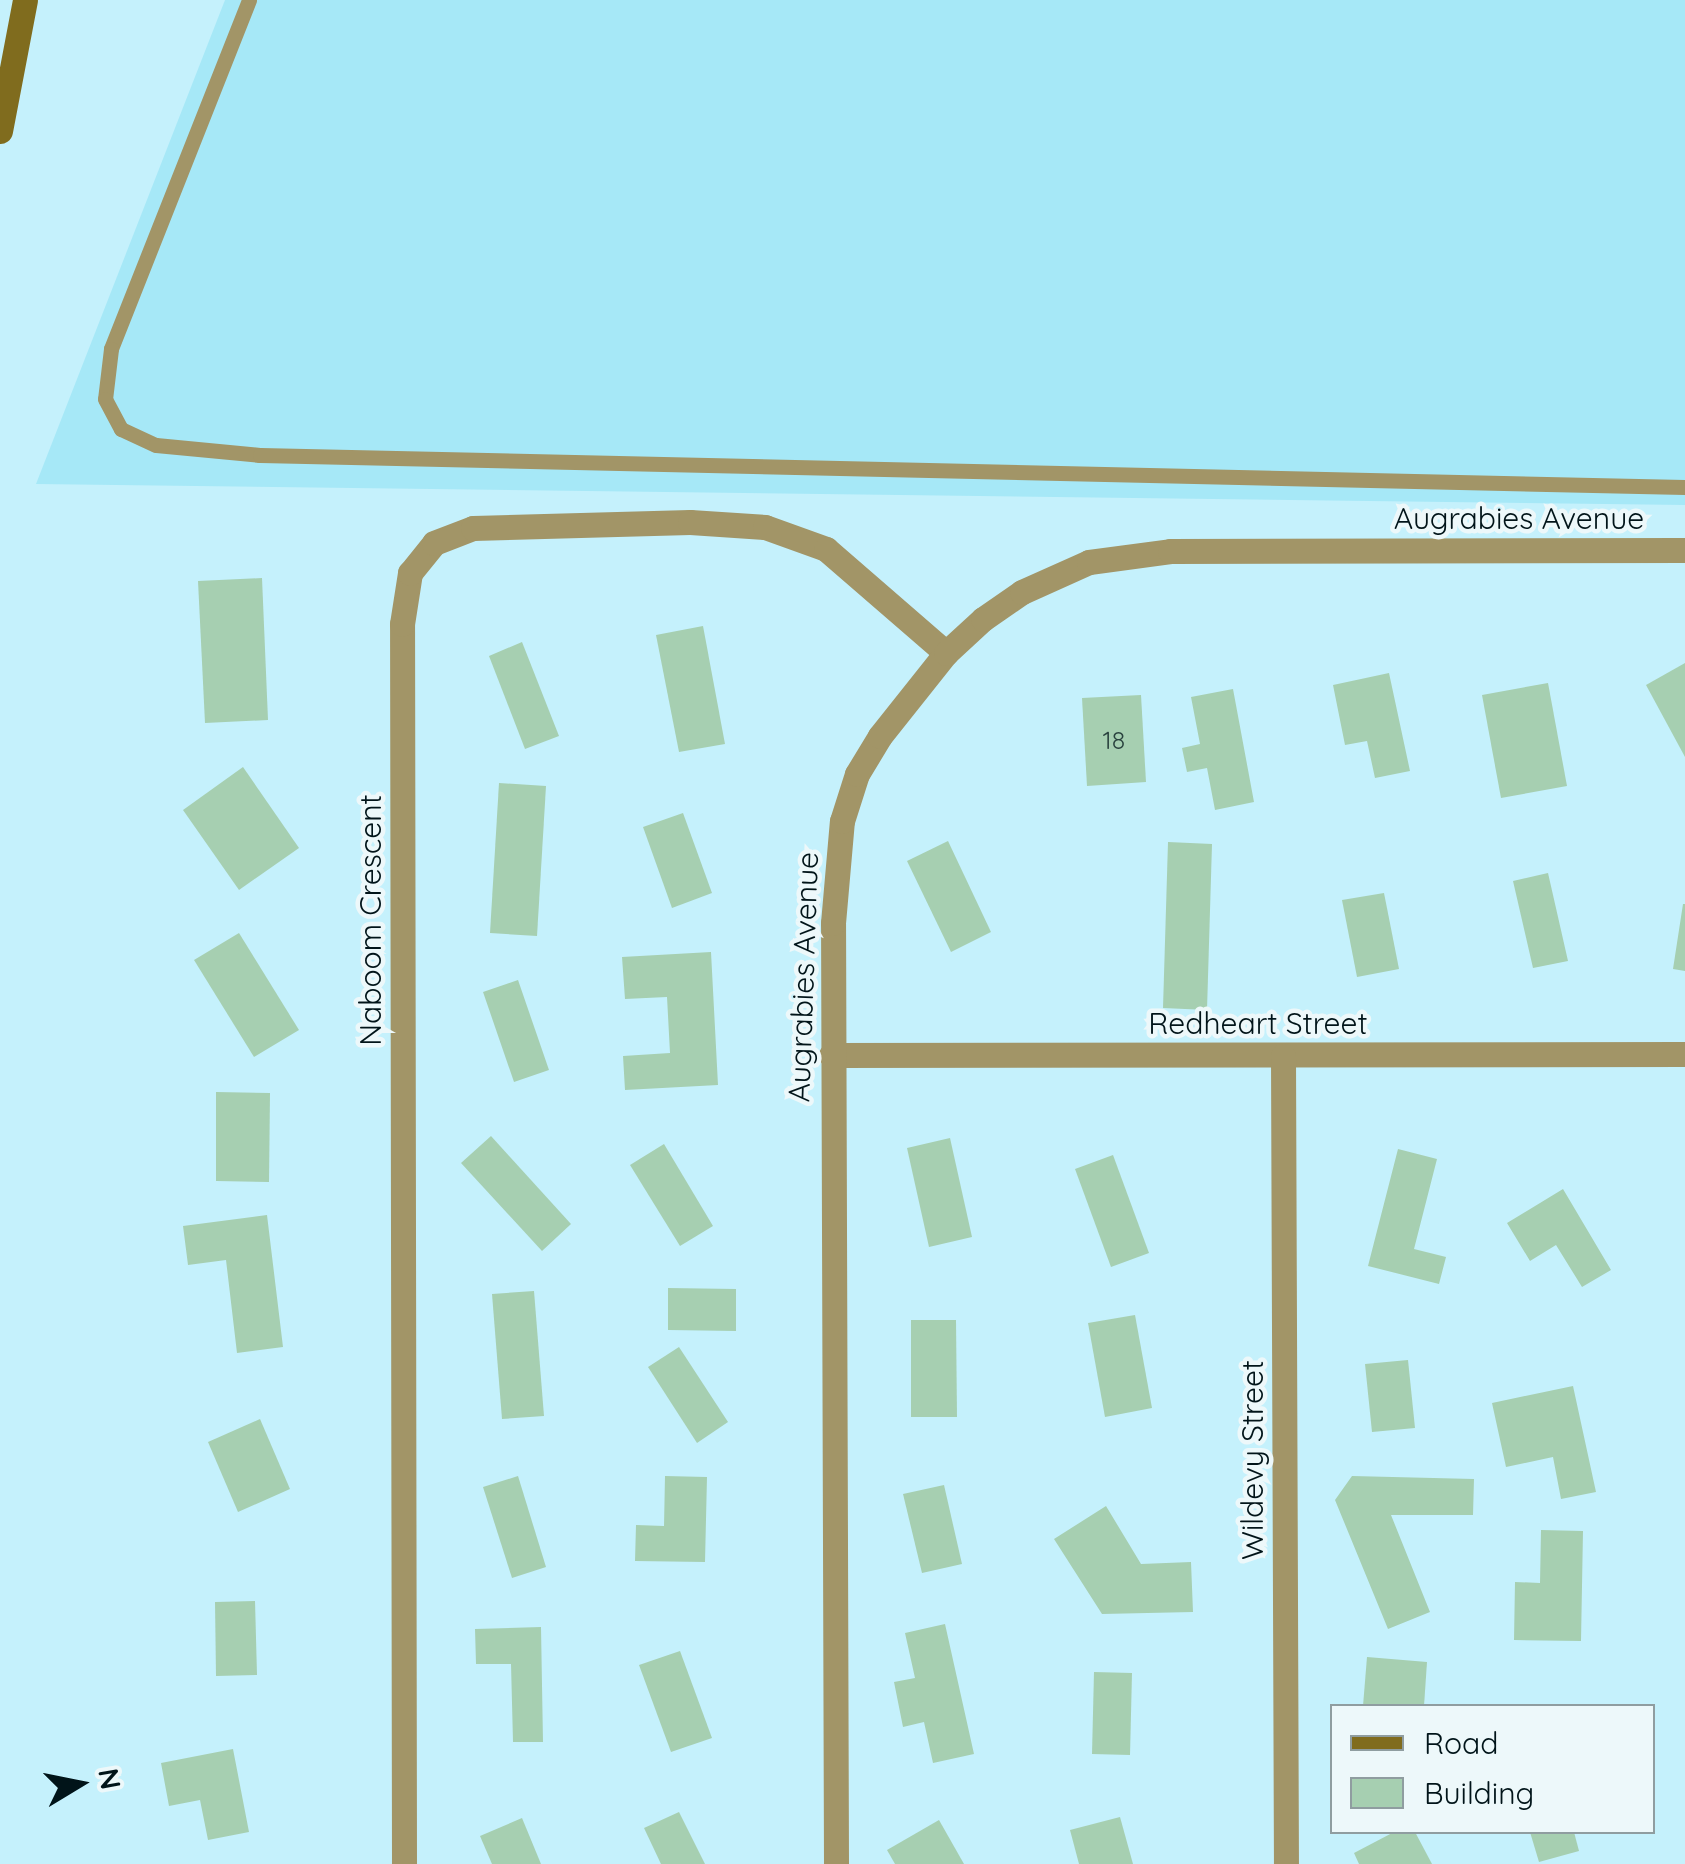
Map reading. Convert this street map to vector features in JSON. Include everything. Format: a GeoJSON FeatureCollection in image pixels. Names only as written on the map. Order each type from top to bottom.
{"type":"FeatureCollection","features":[{"type":"Feature","properties":{"kind":"main road"},"geometry":{"type":"LineString","coordinates":[[0,132],[24,0]]}},
{"type":"Feature","properties":{"kind":"street","name":"Naboom Crescent"},"geometry":{"type":"LineString","coordinates":[[404,1864],[402,624],[410,572],[434,544],[473,528],[671,522],[765,527],[826,549],[946,653]]}},
{"type":"Feature","properties":{"kind":"street","name":"Augrabies Avenue"},"geometry":{"type":"LineString","coordinates":[[836,1864],[831,1055],[842,821],[857,774],[880,736],[946,653],[1022,592],[1090,562],[1133,553],[1685,550]]}},
{"type":"Feature","properties":{"kind":"street","name":"Redheart Street"},"geometry":{"type":"LineString","coordinates":[[831,1055],[1685,1054]]}},
{"type":"Feature","properties":{"kind":"street","name":"Wildevy Street"},"geometry":{"type":"LineString","coordinates":[[1284,1056],[1286,1864]]}},
{"type":"Feature","properties":{"kind":"lane"},"geometry":{"type":"LineString","coordinates":[[249,0],[111,349],[105,399],[121,429],[156,444],[260,455],[1685,487]]}},
{"type":"Feature","properties":{"kind":"shaded area"},"geometry":{"type":"Polygon","coordinates":[[[225,0],[1685,0],[1685,505],[36,484],[225,0]]]}},
{"type":"Feature","properties":{"kind":"building"},"geometry":{"type":"Polygon","coordinates":[[[262,578],[268,720],[205,723],[198,581],[262,578]]]}},
{"type":"Feature","properties":{"kind":"building"},"geometry":{"type":"Polygon","coordinates":[[[703,626],[725,744],[679,752],[656,635],[703,626]]]}},
{"type":"Feature","properties":{"kind":"building"},"geometry":{"type":"Polygon","coordinates":[[[522,642],[559,736],[525,749],[489,656],[522,642]]]}},
{"type":"Feature","properties":{"kind":"building"},"geometry":{"type":"Polygon","coordinates":[[[1685,663],[1685,757],[1646,685],[1685,663]]]}},
{"type":"Feature","properties":{"kind":"building"},"geometry":{"type":"Polygon","coordinates":[[[1389,673],[1410,771],[1375,778],[1367,741],[1345,745],[1333,685],[1389,673]]]}},
{"type":"Feature","properties":{"kind":"building"},"geometry":{"type":"Polygon","coordinates":[[[1548,683],[1567,786],[1501,798],[1482,695],[1548,683]]]}},
{"type":"Feature","properties":{"kind":"building"},"geometry":{"type":"Polygon","coordinates":[[[1233,689],[1254,802],[1215,810],[1207,768],[1187,772],[1182,748],[1200,744],[1191,697],[1233,689]]]}},
{"type":"Feature","properties":{"kind":"building"},"geometry":{"type":"Polygon","coordinates":[[[1141,695],[1146,782],[1087,786],[1082,698],[1141,695]]]}},
{"type":"Feature","properties":{"kind":"building"},"geometry":{"type":"Polygon","coordinates":[[[243,767],[299,848],[239,890],[183,810],[243,767]]]}},
{"type":"Feature","properties":{"kind":"building"},"geometry":{"type":"Polygon","coordinates":[[[499,783],[546,786],[537,936],[490,933],[499,783]]]}},
{"type":"Feature","properties":{"kind":"building"},"geometry":{"type":"Polygon","coordinates":[[[683,813],[712,893],[672,908],[643,827],[683,813]]]}},
{"type":"Feature","properties":{"kind":"building"},"geometry":{"type":"Polygon","coordinates":[[[948,841],[991,932],[951,952],[907,861],[948,841]]]}},
{"type":"Feature","properties":{"kind":"building"},"geometry":{"type":"Polygon","coordinates":[[[1168,842],[1212,844],[1207,1010],[1163,1008],[1168,842]]]}},
{"type":"Feature","properties":{"kind":"building"},"geometry":{"type":"Polygon","coordinates":[[[1548,873],[1568,961],[1533,968],[1513,881],[1548,873]]]}},
{"type":"Feature","properties":{"kind":"building"},"geometry":{"type":"Polygon","coordinates":[[[1384,893],[1399,969],[1357,977],[1342,900],[1384,893]]]}},
{"type":"Feature","properties":{"kind":"building"},"geometry":{"type":"Polygon","coordinates":[[[1685,904],[1685,971],[1673,969],[1685,904]]]}},
{"type":"Feature","properties":{"kind":"building"},"geometry":{"type":"Polygon","coordinates":[[[239,933],[299,1030],[254,1057],[194,960],[239,933]]]}},
{"type":"Feature","properties":{"kind":"building"},"geometry":{"type":"Polygon","coordinates":[[[711,952],[718,1085],[625,1090],[623,1056],[670,1053],[667,997],[625,999],[622,957],[711,952]]]}},
{"type":"Feature","properties":{"kind":"building"},"geometry":{"type":"Polygon","coordinates":[[[518,980],[549,1070],[514,1082],[483,992],[518,980]]]}},
{"type":"Feature","properties":{"kind":"building"},"geometry":{"type":"Polygon","coordinates":[[[216,1092],[270,1093],[269,1182],[216,1181],[216,1092]]]}},
{"type":"Feature","properties":{"kind":"building"},"geometry":{"type":"Polygon","coordinates":[[[491,1136],[571,1224],[542,1251],[461,1163],[491,1136]]]}},
{"type":"Feature","properties":{"kind":"building"},"geometry":{"type":"Polygon","coordinates":[[[950,1138],[972,1237],[929,1247],[907,1148],[950,1138]]]}},
{"type":"Feature","properties":{"kind":"building"},"geometry":{"type":"Polygon","coordinates":[[[664,1144],[713,1226],[680,1246],[630,1165],[664,1144]]]}},
{"type":"Feature","properties":{"kind":"building"},"geometry":{"type":"Polygon","coordinates":[[[1398,1149],[1437,1159],[1414,1249],[1446,1257],[1439,1284],[1368,1266],[1398,1149]]]}},
{"type":"Feature","properties":{"kind":"building"},"geometry":{"type":"Polygon","coordinates":[[[1113,1155],[1149,1253],[1111,1267],[1075,1169],[1113,1155]]]}},
{"type":"Feature","properties":{"kind":"building"},"geometry":{"type":"Polygon","coordinates":[[[1563,1189],[1611,1270],[1582,1287],[1556,1245],[1530,1261],[1507,1223],[1563,1189]]]}},
{"type":"Feature","properties":{"kind":"building"},"geometry":{"type":"Polygon","coordinates":[[[267,1215],[283,1347],[237,1353],[226,1260],[188,1265],[183,1226],[267,1215]]]}},
{"type":"Feature","properties":{"kind":"building"},"geometry":{"type":"Polygon","coordinates":[[[668,1288],[736,1289],[736,1331],[668,1330],[668,1288]]]}},
{"type":"Feature","properties":{"kind":"building"},"geometry":{"type":"Polygon","coordinates":[[[534,1291],[544,1416],[502,1419],[492,1294],[534,1291]]]}},
{"type":"Feature","properties":{"kind":"building"},"geometry":{"type":"Polygon","coordinates":[[[1135,1315],[1152,1408],[1105,1417],[1088,1323],[1135,1315]]]}},
{"type":"Feature","properties":{"kind":"building"},"geometry":{"type":"Polygon","coordinates":[[[911,1320],[956,1320],[957,1417],[911,1417],[911,1320]]]}},
{"type":"Feature","properties":{"kind":"building"},"geometry":{"type":"Polygon","coordinates":[[[679,1347],[728,1422],[697,1443],[648,1367],[679,1347]]]}},
{"type":"Feature","properties":{"kind":"building"},"geometry":{"type":"Polygon","coordinates":[[[1408,1360],[1415,1428],[1372,1432],[1365,1364],[1408,1360]]]}},
{"type":"Feature","properties":{"kind":"building"},"geometry":{"type":"Polygon","coordinates":[[[1573,1386],[1596,1492],[1561,1499],[1553,1457],[1506,1467],[1492,1403],[1573,1386]]]}},
{"type":"Feature","properties":{"kind":"building"},"geometry":{"type":"Polygon","coordinates":[[[260,1419],[290,1489],[238,1512],[208,1442],[260,1419]]]}},
{"type":"Feature","properties":{"kind":"building"},"geometry":{"type":"Polygon","coordinates":[[[518,1476],[546,1567],[512,1578],[483,1487],[518,1476]]]}},
{"type":"Feature","properties":{"kind":"building"},"geometry":{"type":"Polygon","coordinates":[[[665,1476],[707,1477],[705,1562],[635,1561],[636,1525],[664,1526],[665,1476]]]}},
{"type":"Feature","properties":{"kind":"building"},"geometry":{"type":"Polygon","coordinates":[[[1352,1476],[1474,1479],[1473,1515],[1391,1515],[1430,1612],[1388,1629],[1335,1500],[1352,1476]]]}},
{"type":"Feature","properties":{"kind":"building"},"geometry":{"type":"Polygon","coordinates":[[[944,1485],[962,1564],[922,1573],[903,1494],[944,1485]]]}},
{"type":"Feature","properties":{"kind":"building"},"geometry":{"type":"Polygon","coordinates":[[[1106,1506],[1141,1564],[1191,1562],[1193,1612],[1102,1614],[1054,1539],[1106,1506]]]}},
{"type":"Feature","properties":{"kind":"building"},"geometry":{"type":"Polygon","coordinates":[[[1541,1530],[1583,1531],[1581,1641],[1514,1640],[1515,1582],[1540,1583],[1541,1530]]]}},
{"type":"Feature","properties":{"kind":"building"},"geometry":{"type":"Polygon","coordinates":[[[255,1601],[257,1675],[216,1676],[215,1602],[255,1601]]]}},
{"type":"Feature","properties":{"kind":"building"},"geometry":{"type":"Polygon","coordinates":[[[945,1624],[974,1754],[933,1763],[924,1722],[903,1727],[894,1682],[915,1678],[905,1633],[945,1624]]]}},
{"type":"Feature","properties":{"kind":"building"},"geometry":{"type":"Polygon","coordinates":[[[541,1627],[543,1742],[513,1742],[511,1664],[476,1664],[475,1629],[541,1627]]]}},
{"type":"Feature","properties":{"kind":"building"},"geometry":{"type":"Polygon","coordinates":[[[680,1651],[712,1738],[671,1752],[639,1665],[680,1651]]]}},
{"type":"Feature","properties":{"kind":"building"},"geometry":{"type":"Polygon","coordinates":[[[1367,1657],[1427,1662],[1424,1704],[1363,1704],[1367,1657]]]}},
{"type":"Feature","properties":{"kind":"building"},"geometry":{"type":"Polygon","coordinates":[[[1094,1672],[1132,1673],[1130,1755],[1092,1754],[1094,1672]]]}},
{"type":"Feature","properties":{"kind":"building"},"geometry":{"type":"Polygon","coordinates":[[[233,1749],[249,1832],[208,1840],[200,1800],[169,1806],[161,1763],[233,1749]]]}},
{"type":"Feature","properties":{"kind":"building"},"geometry":{"type":"Polygon","coordinates":[[[679,1812],[705,1864],[661,1864],[644,1828],[679,1812]]]}},
{"type":"Feature","properties":{"kind":"building"},"geometry":{"type":"Polygon","coordinates":[[[1120,1817],[1133,1864],[1079,1864],[1070,1830],[1120,1817]]]}},
{"type":"Feature","properties":{"kind":"building"},"geometry":{"type":"Polygon","coordinates":[[[522,1818],[541,1864],[492,1864],[480,1836],[522,1818]]]}},
{"type":"Feature","properties":{"kind":"building"},"geometry":{"type":"Polygon","coordinates":[[[939,1820],[964,1864],[895,1864],[887,1850],[939,1820]]]}},
{"type":"Feature","properties":{"kind":"building"},"geometry":{"type":"Polygon","coordinates":[[[1390,1834],[1416,1834],[1432,1864],[1359,1864],[1354,1853],[1390,1834]]]}},
{"type":"Feature","properties":{"kind":"building"},"geometry":{"type":"Polygon","coordinates":[[[1531,1834],[1575,1834],[1579,1851],[1539,1862],[1531,1834]]]}}]}
